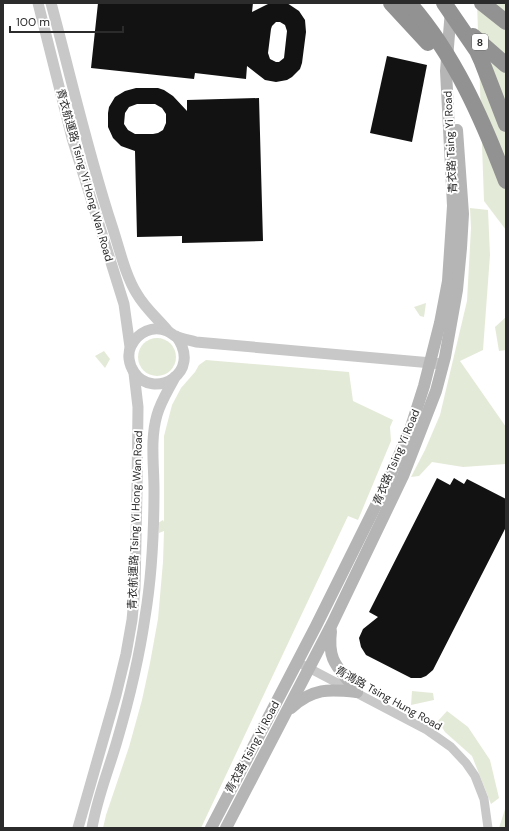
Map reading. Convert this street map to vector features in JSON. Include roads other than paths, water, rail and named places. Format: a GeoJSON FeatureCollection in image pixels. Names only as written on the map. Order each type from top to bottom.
{"type":"FeatureCollection","features":[{"type":"Feature","properties":{"kind":"highway"},"geometry":{"type":"LineString","coordinates":[[391,3],[428,43],[474,103]]}},
{"type":"Feature","properties":{"kind":"highway"},"geometry":{"type":"LineString","coordinates":[[409,3],[436,38],[474,103],[506,181]]}},
{"type":"Feature","properties":{"kind":"highway"},"geometry":{"type":"LineString","coordinates":[[432,3],[470,53],[500,108]]}},
{"type":"Feature","properties":{"kind":"highway","name":"8"},"geometry":{"type":"LineString","coordinates":[[436,3],[506,65]]}},
{"type":"Feature","properties":{"kind":"highway"},"geometry":{"type":"LineString","coordinates":[[444,3],[477,51],[506,124]]}},
{"type":"Feature","properties":{"kind":"highway"},"geometry":{"type":"LineString","coordinates":[[482,3],[506,22]]}},
{"type":"Feature","properties":{"kind":"main road","name":"青衣路 Tsing Yi Road"},"geometry":{"type":"LineString","coordinates":[[211,828],[389,479],[411,427],[430,362],[440,323],[448,281],[453,206],[446,71],[451,3]]}},
{"type":"Feature","properties":{"kind":"main road","name":"青衣路 Tsing Yi Road"},"geometry":{"type":"LineString","coordinates":[[226,828],[332,624],[403,476],[436,391],[443,364],[457,290],[463,214],[452,62],[458,3]]}},
{"type":"Feature","properties":{"kind":"main road"},"geometry":{"type":"LineString","coordinates":[[332,624],[330,644],[332,658],[337,668],[357,692]]}},
{"type":"Feature","properties":{"kind":"main road"},"geometry":{"type":"LineString","coordinates":[[285,714],[301,699],[317,692],[333,690],[357,692]]}},
{"type":"Feature","properties":{"kind":"street","name":"青衣航運路 Tsing Yi Hong Wan Road"},"geometry":{"type":"LineString","coordinates":[[38,3],[72,138],[124,304],[130,347]]}},
{"type":"Feature","properties":{"kind":"street","name":"青衣航運路 Tsing Yi Hong Wan Road"},"geometry":{"type":"LineString","coordinates":[[52,3],[87,142],[125,268],[136,293],[144,304],[172,334]]}},
{"type":"Feature","properties":{"kind":"street"},"geometry":{"type":"LineString","coordinates":[[172,334],[181,344],[184,352],[184,361],[181,370],[176,377],[168,382],[159,384],[149,383],[141,379],[134,373],[129,360],[130,347],[135,339],[142,333],[159,329],[196,342],[443,364]]}},
{"type":"Feature","properties":{"kind":"street"},"geometry":{"type":"LineString","coordinates":[[184,352],[196,342]]}},
{"type":"Feature","properties":{"kind":"street","name":"青衣航運路 Tsing Yi Hong Wan Road"},"geometry":{"type":"LineString","coordinates":[[78,828],[121,676],[132,620],[135,588],[138,406],[134,373]]}},
{"type":"Feature","properties":{"kind":"street","name":"青衣航運路 Tsing Yi Hong Wan Road"},"geometry":{"type":"LineString","coordinates":[[92,828],[128,699],[143,631],[152,550],[154,489],[153,443],[157,415],[165,396],[176,377]]}},
{"type":"Feature","properties":{"kind":"street","name":"青鴻路 Tsing Hung Road"},"geometry":{"type":"LineString","coordinates":[[297,662],[357,692],[427,730],[451,747],[466,763],[475,776],[484,799],[488,828]]}}]}
